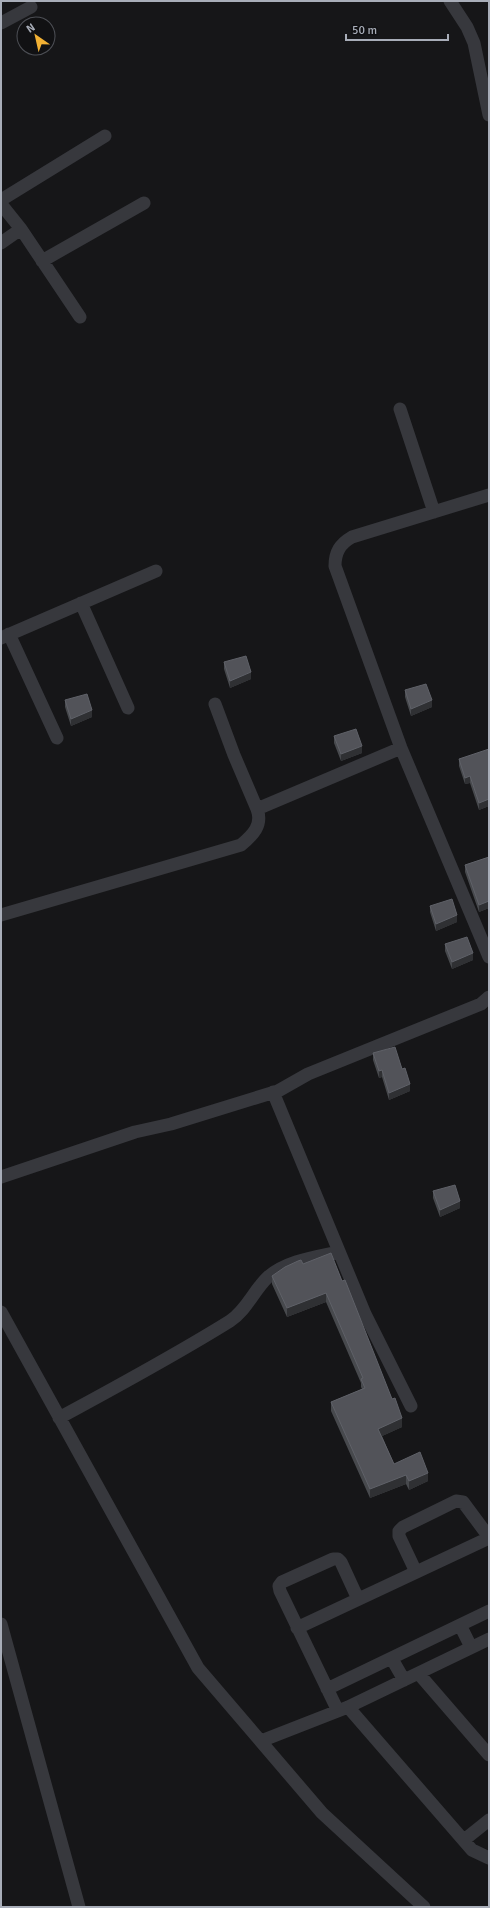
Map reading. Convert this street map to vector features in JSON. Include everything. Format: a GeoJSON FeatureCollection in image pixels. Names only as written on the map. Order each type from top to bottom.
{"type":"FeatureCollection","features":[{"type":"Feature","properties":{"kind":"street"},"geometry":{"type":"LineString","coordinates":[[450,1],[467,27],[474,43],[489,115]]}},
{"type":"Feature","properties":{"kind":"street"},"geometry":{"type":"LineString","coordinates":[[1,23],[31,8]]}},
{"type":"Feature","properties":{"kind":"street"},"geometry":{"type":"LineString","coordinates":[[1,200],[106,136]]}},
{"type":"Feature","properties":{"kind":"street"},"geometry":{"type":"LineString","coordinates":[[42,261],[144,203]]}},
{"type":"Feature","properties":{"kind":"street"},"geometry":{"type":"LineString","coordinates":[[1,204],[20,229],[80,317]]}},
{"type":"Feature","properties":{"kind":"street"},"geometry":{"type":"LineString","coordinates":[[1,243],[20,229]]}},
{"type":"Feature","properties":{"kind":"street"},"geometry":{"type":"LineString","coordinates":[[400,409],[434,512]]}},
{"type":"Feature","properties":{"kind":"street"},"geometry":{"type":"LineString","coordinates":[[489,495],[352,537],[343,543],[338,550],[335,559],[336,566],[402,748],[489,957]]}},
{"type":"Feature","properties":{"kind":"street"},"geometry":{"type":"LineString","coordinates":[[57,738],[5,636],[156,571]]}},
{"type":"Feature","properties":{"kind":"street"},"geometry":{"type":"LineString","coordinates":[[81,603],[128,708]]}},
{"type":"Feature","properties":{"kind":"street"},"geometry":{"type":"LineString","coordinates":[[1,915],[241,845],[251,837],[258,826],[260,817],[234,755],[215,704]]}},
{"type":"Feature","properties":{"kind":"street"},"geometry":{"type":"LineString","coordinates":[[257,809],[402,748]]}},
{"type":"Feature","properties":{"kind":"street"},"geometry":{"type":"LineString","coordinates":[[1,1177],[135,1132],[171,1124],[272,1092],[308,1074],[481,1004],[489,997]]}},
{"type":"Feature","properties":{"kind":"street"},"geometry":{"type":"LineString","coordinates":[[272,1092],[365,1314],[411,1406]]}},
{"type":"Feature","properties":{"kind":"street"},"geometry":{"type":"LineString","coordinates":[[59,1418],[153,1367],[232,1319],[268,1277],[302,1260],[338,1252]]}},
{"type":"Feature","properties":{"kind":"street"},"geometry":{"type":"LineString","coordinates":[[1,1312],[198,1668],[322,1813],[424,1907]]}},
{"type":"Feature","properties":{"kind":"street"},"geometry":{"type":"LineString","coordinates":[[297,1628],[416,1572],[489,1537],[463,1502],[456,1501],[399,1530],[399,1536],[416,1572]]}},
{"type":"Feature","properties":{"kind":"street"},"geometry":{"type":"LineString","coordinates":[[358,1599],[341,1562],[338,1559],[333,1559],[282,1582],[280,1586],[280,1591],[327,1689],[343,1709],[472,1850],[489,1858]]}},
{"type":"Feature","properties":{"kind":"street"},"geometry":{"type":"LineString","coordinates":[[327,1689],[489,1611]]}},
{"type":"Feature","properties":{"kind":"street"},"geometry":{"type":"LineString","coordinates":[[1,1624],[79,1907]]}},
{"type":"Feature","properties":{"kind":"street"},"geometry":{"type":"LineString","coordinates":[[460,1625],[471,1647]]}},
{"type":"Feature","properties":{"kind":"street"},"geometry":{"type":"LineString","coordinates":[[261,1741],[343,1709],[419,1674],[489,1639]]}},
{"type":"Feature","properties":{"kind":"street"},"geometry":{"type":"LineString","coordinates":[[392,1659],[404,1680]]}},
{"type":"Feature","properties":{"kind":"street"},"geometry":{"type":"LineString","coordinates":[[419,1674],[489,1755]]}},
{"type":"Feature","properties":{"kind":"street"},"geometry":{"type":"LineString","coordinates":[[464,1840],[489,1820]]}},
{"type":"Feature","properties":{"kind":"building"},"geometry":{"type":"Polygon","coordinates":[[[246,656],[251,672],[230,681],[224,662],[246,656]]]}},
{"type":"Feature","properties":{"kind":"building"},"geometry":{"type":"Polygon","coordinates":[[[426,684],[432,700],[411,709],[405,690],[426,684]]]}},
{"type":"Feature","properties":{"kind":"building"},"geometry":{"type":"Polygon","coordinates":[[[87,694],[92,710],[71,719],[65,700],[87,694]]]}},
{"type":"Feature","properties":{"kind":"building"},"geometry":{"type":"Polygon","coordinates":[[[356,729],[362,746],[341,754],[334,736],[356,729]]]}},
{"type":"Feature","properties":{"kind":"building"},"geometry":{"type":"Polygon","coordinates":[[[489,749],[489,799],[479,803],[470,776],[465,778],[459,759],[489,749]]]}},
{"type":"Feature","properties":{"kind":"building"},"geometry":{"type":"Polygon","coordinates":[[[489,857],[489,901],[479,905],[465,865],[489,857]]]}},
{"type":"Feature","properties":{"kind":"building"},"geometry":{"type":"Polygon","coordinates":[[[452,899],[457,915],[436,924],[430,906],[452,899]]]}},
{"type":"Feature","properties":{"kind":"building"},"geometry":{"type":"Polygon","coordinates":[[[467,937],[473,953],[452,962],[445,944],[467,937]]]}},
{"type":"Feature","properties":{"kind":"building"},"geometry":{"type":"Polygon","coordinates":[[[395,1047],[402,1069],[405,1068],[410,1084],[389,1093],[382,1070],[379,1071],[373,1053],[395,1047]]]}},
{"type":"Feature","properties":{"kind":"building"},"geometry":{"type":"Polygon","coordinates":[[[455,1185],[460,1201],[440,1210],[433,1191],[455,1185]]]}},
{"type":"Feature","properties":{"kind":"building"},"geometry":{"type":"Polygon","coordinates":[[[331,1253],[342,1281],[345,1280],[392,1399],[395,1398],[402,1418],[378,1429],[394,1464],[420,1452],[428,1473],[409,1481],[406,1475],[370,1489],[331,1402],[365,1388],[361,1379],[363,1378],[326,1293],[287,1308],[272,1276],[285,1267],[298,1261],[301,1260],[303,1264],[331,1253]]]}}]}
